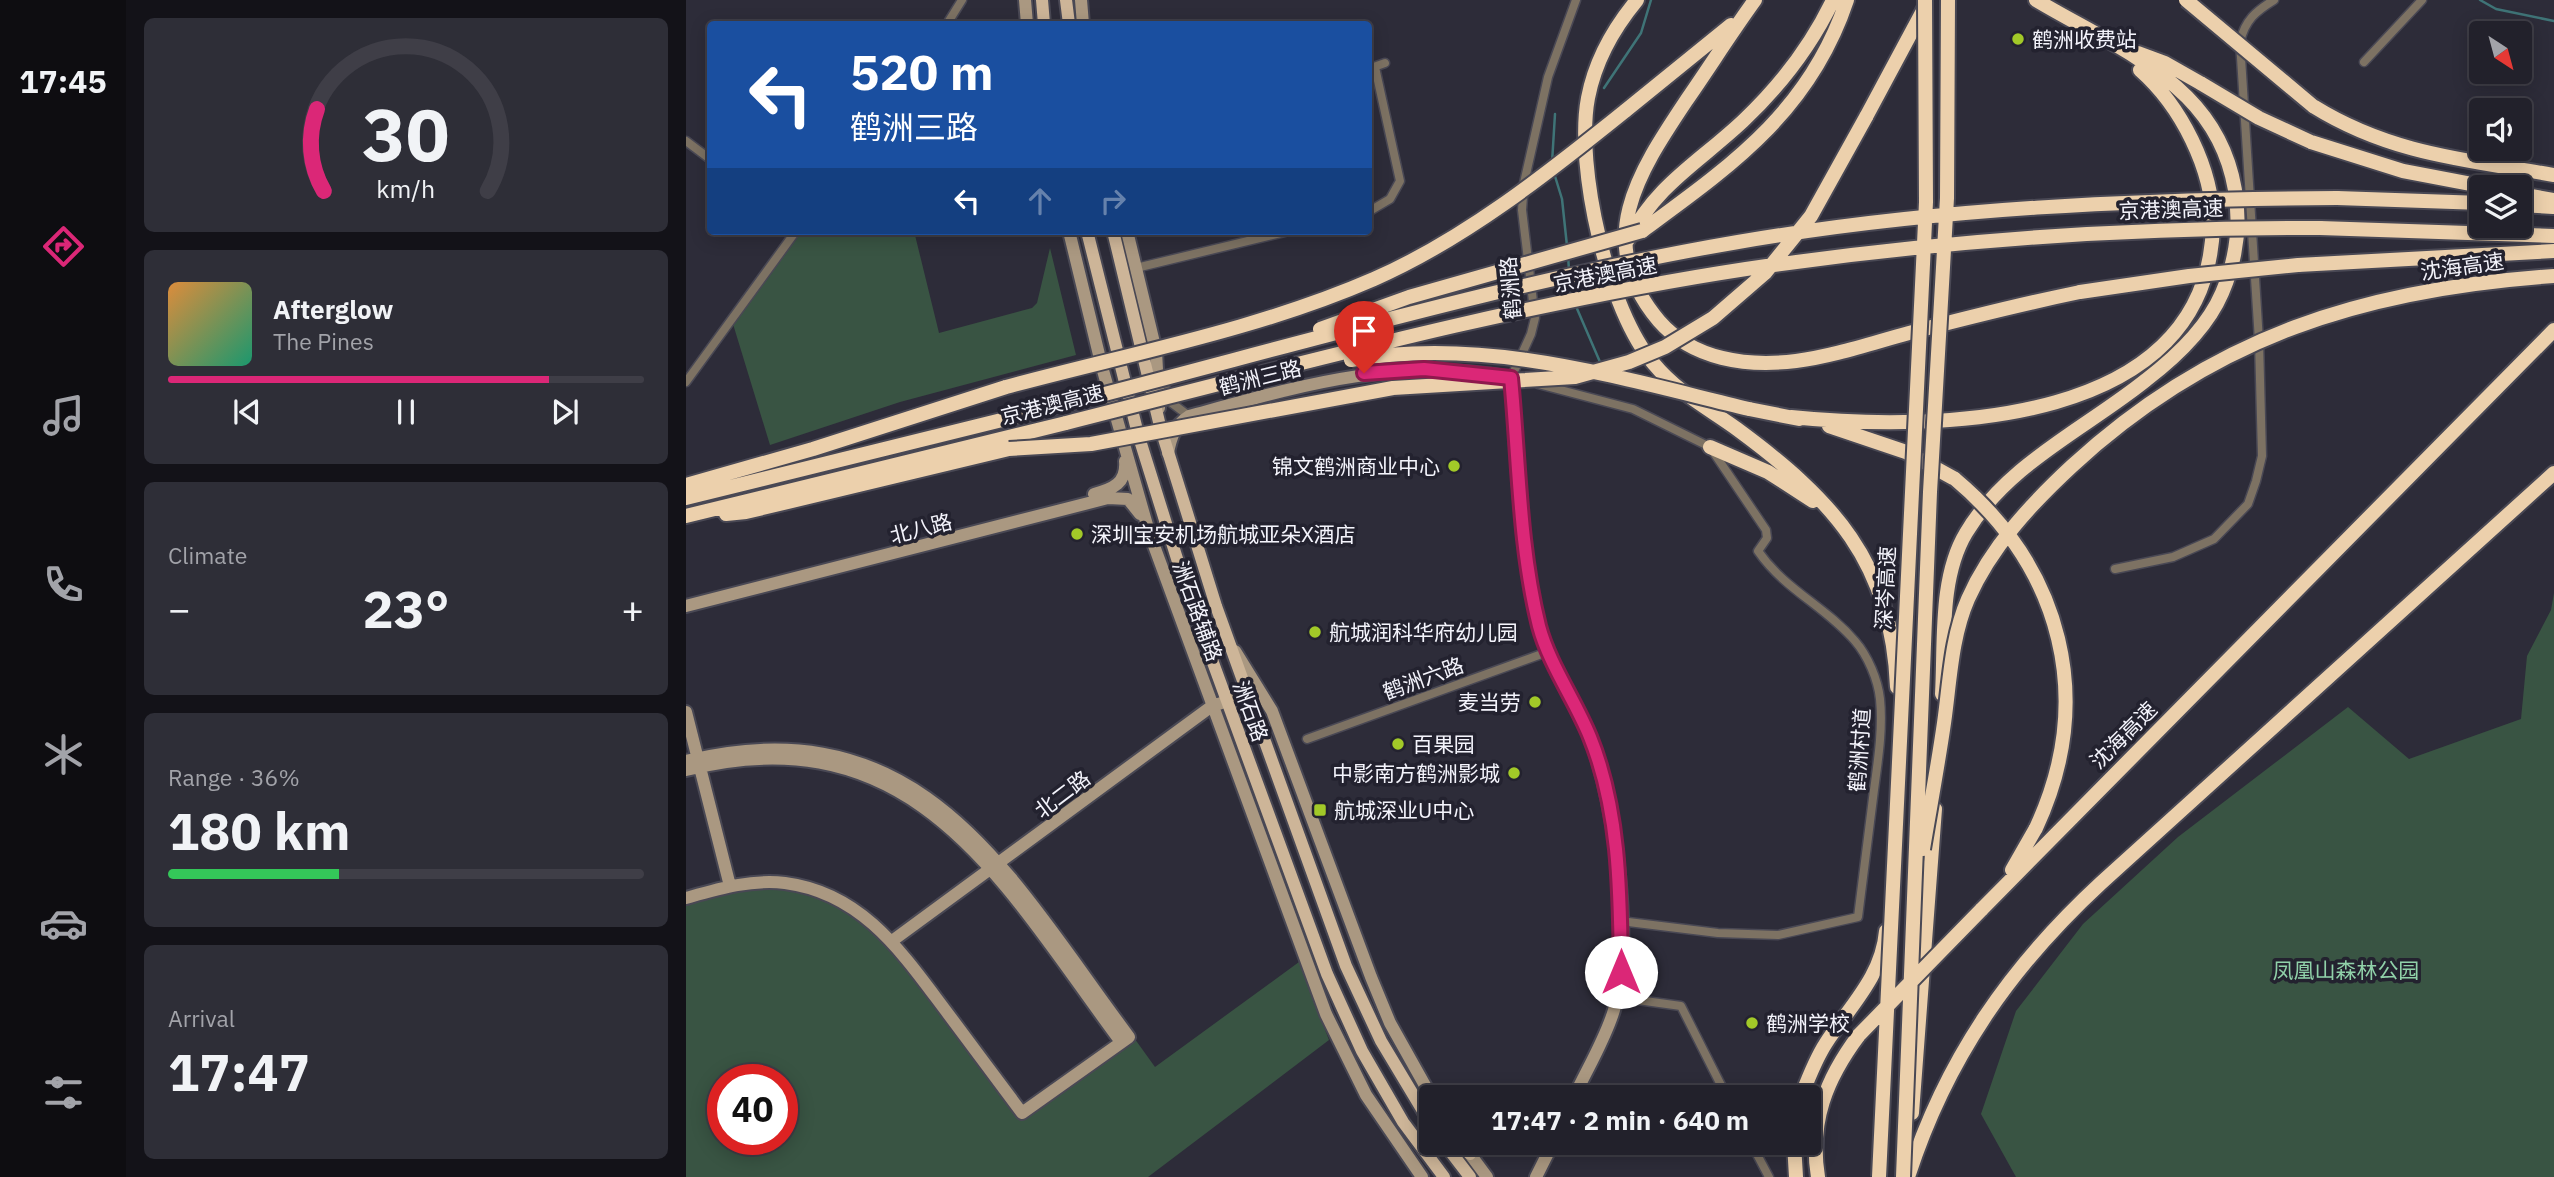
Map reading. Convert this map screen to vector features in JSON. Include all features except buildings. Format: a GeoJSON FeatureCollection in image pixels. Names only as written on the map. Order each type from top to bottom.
{"type":"FeatureCollection","features":[{"type":"Feature","properties":{"kind":"highway"},"geometry":{"type":"LineString","coordinates":[[1637,0],[1609,39],[1599,60],[1588,100],[1586,119],[1589,174],[1617,303],[1633,336],[1666,377],[1797,475],[1828,505],[1855,542],[1881,597],[1896,662],[1897,725],[1886,935],[1873,975],[1826,1043],[1807,1085]]}},
{"type":"Feature","properties":{"kind":"highway"},"geometry":{"type":"LineString","coordinates":[[1625,245],[1659,192],[1744,120],[1777,85],[1808,44],[1833,0]]}},
{"type":"Feature","properties":{"kind":"highway"},"geometry":{"type":"LineString","coordinates":[[1220,364],[1409,297],[1642,231],[1738,159],[1782,117],[1816,70],[1847,0]]}},
{"type":"Feature","properties":{"kind":"highway"},"geometry":{"type":"LineString","coordinates":[[686,517],[746,512],[1009,449],[1091,444],[1393,388],[1575,377],[1629,362],[1665,347],[1713,318],[1744,294],[1798,234],[1910,38],[1926,0]]}},
{"type":"Feature","properties":{"kind":"highway","name":"深岑高速"},"geometry":{"type":"LineString","coordinates":[[1878,1177],[1926,202],[1926,0]]}},
{"type":"Feature","properties":{"kind":"highway","name":"深岑高速"},"geometry":{"type":"LineString","coordinates":[[1906,1177],[1913,913],[1949,144],[1948,0]]}},
{"type":"Feature","properties":{"kind":"highway"},"geometry":{"type":"LineString","coordinates":[[1906,1177],[1932,852],[1946,614],[1954,557],[1965,534],[2001,489],[2046,451],[2148,379],[2190,340],[2222,294],[2237,235],[2238,205],[2233,173],[2225,149],[2209,124],[2178,88],[2036,0]]}},
{"type":"Feature","properties":{"kind":"highway"},"geometry":{"type":"LineString","coordinates":[[2186,0],[2312,106],[2346,126],[2386,143],[2554,175]]}},
{"type":"Feature","properties":{"kind":"highway"},"geometry":{"type":"LineString","coordinates":[[686,485],[814,449],[1006,387],[1293,311],[1374,279],[1486,214],[1695,57],[1753,2]]}},
{"type":"Feature","properties":{"kind":"highway"},"geometry":{"type":"LineString","coordinates":[[1753,2],[1644,167],[1626,218],[1627,260],[1640,295],[1663,324],[1696,348],[1716,357],[1740,362],[1796,361],[1970,316],[2080,292],[2189,276],[2298,265],[2554,251]]}},
{"type":"Feature","properties":{"kind":"highway"},"geometry":{"type":"LineString","coordinates":[[2107,42],[2165,63],[2259,118],[2311,142],[2390,168],[2469,183]]}},
{"type":"Feature","properties":{"kind":"highway"},"geometry":{"type":"LineString","coordinates":[[1066,423],[1168,406],[1354,359],[1431,352],[1502,356],[1559,364],[1749,410],[1791,417],[1917,423],[1984,417],[2077,395],[2125,375],[2153,354],[2175,331],[2193,304],[2208,262],[2213,217],[2209,187],[2171,104],[2158,86],[2107,42]]}},
{"type":"Feature","properties":{"kind":"highway"},"geometry":{"type":"LineString","coordinates":[[2532,196],[2554,200]]}},
{"type":"Feature","properties":{"kind":"highway","name":"京港澳高速"},"geometry":{"type":"LineString","coordinates":[[686,498],[1046,409],[1423,310],[1616,266],[1739,242],[1917,219],[2089,203],[2337,198],[2469,203]]}},
{"type":"Feature","properties":{"kind":"highway"},"geometry":{"type":"LineString","coordinates":[[2532,206],[2554,208]]}},
{"type":"Feature","properties":{"kind":"highway","name":"京港澳高速"},"geometry":{"type":"LineString","coordinates":[[686,517],[1438,331],[1625,290],[1745,269],[1948,245],[2186,229],[2320,228],[2554,236]]}},
{"type":"Feature","properties":{"kind":"highway","name":"沈海高速"},"geometry":{"type":"LineString","coordinates":[[1913,913],[1957,633],[1968,600],[1983,572],[2037,499],[2103,438],[2150,403],[2225,356],[2279,331],[2399,296],[2457,286],[2554,276]]}},
{"type":"Feature","properties":{"kind":"highway","name":"沈海高速"},"geometry":{"type":"LineString","coordinates":[[1818,1177],[1815,1131],[1820,1104],[1830,1079],[1859,1035],[2554,330]]}},
{"type":"Feature","properties":{"kind":"highway"},"geometry":{"type":"LineString","coordinates":[[1791,417],[1906,452],[1955,479],[1993,512],[2023,552],[2047,600],[2056,627],[2065,684],[2062,739],[2053,788],[2036,828],[2005,881],[1981,910]]}},
{"type":"Feature","properties":{"kind":"highway"},"geometry":{"type":"LineString","coordinates":[[1710,447],[1787,483],[1820,507],[1855,542]]}},
{"type":"Feature","properties":{"kind":"highway"},"geometry":{"type":"LineString","coordinates":[[1906,1177],[1926,1122],[1970,1038],[2004,986],[2046,937],[2092,891],[2554,473]]}},
{"type":"Feature","properties":{"kind":"highway"},"geometry":{"type":"LineString","coordinates":[[1795,1155],[1796,1177]]}},
{"type":"Feature","properties":{"kind":"main road"},"geometry":{"type":"LineString","coordinates":[[1042,0],[1044,21]]}},
{"type":"Feature","properties":{"kind":"main road"},"geometry":{"type":"LineString","coordinates":[[1066,0],[1069,21]]}},
{"type":"Feature","properties":{"kind":"main road","name":"洲石路"},"geometry":{"type":"LineString","coordinates":[[1088,235],[1138,435],[1189,597],[1327,974],[1363,1051],[1403,1122],[1444,1177]]}},
{"type":"Feature","properties":{"kind":"main road","name":"洲石路"},"geometry":{"type":"LineString","coordinates":[[1114,235],[1160,426],[1230,644],[1254,692],[1346,966],[1381,1041],[1419,1109]]}},
{"type":"Feature","properties":{"kind":"main road"},"geometry":{"type":"LineString","coordinates":[[1453,1155],[1469,1177]]}},
{"type":"Feature","properties":{"kind":"street"},"geometry":{"type":"LineString","coordinates":[[949,21],[962,0]]}},
{"type":"Feature","properties":{"kind":"street"},"geometry":{"type":"LineString","coordinates":[[1025,0],[1027,21]]}},
{"type":"Feature","properties":{"kind":"street"},"geometry":{"type":"LineString","coordinates":[[1081,0],[1083,21]]}},
{"type":"Feature","properties":{"kind":"street","name":"鹤洲路"},"geometry":{"type":"LineString","coordinates":[[1576,0],[1548,77],[1524,183],[1522,210],[1535,318],[1531,334],[1511,378],[1531,589],[1540,630],[1590,737],[1602,775],[1620,878],[1621,972],[1614,1010],[1580,1085]]}},
{"type":"Feature","properties":{"kind":"street"},"geometry":{"type":"LineString","coordinates":[[2115,569],[2173,557],[2214,539],[2248,504],[2256,481],[2262,456],[2259,341],[2240,42],[2243,29],[2254,12],[2274,0]]}},
{"type":"Feature","properties":{"kind":"street"},"geometry":{"type":"LineString","coordinates":[[2364,61],[2422,0]]}},
{"type":"Feature","properties":{"kind":"street"},"geometry":{"type":"LineString","coordinates":[[1372,210],[1390,199],[1400,181],[1372,68],[1385,63]]}},
{"type":"Feature","properties":{"kind":"street"},"geometry":{"type":"LineString","coordinates":[[686,141],[707,157]]}},
{"type":"Feature","properties":{"kind":"street"},"geometry":{"type":"LineString","coordinates":[[686,382],[793,235]]}},
{"type":"Feature","properties":{"kind":"street","name":"洲石路辅路"},"geometry":{"type":"LineString","coordinates":[[1070,235],[1149,531],[1212,706],[1345,1058],[1397,1145],[1422,1177]]}},
{"type":"Feature","properties":{"kind":"street"},"geometry":{"type":"LineString","coordinates":[[1128,235],[1170,401],[1189,415],[1178,424],[1171,436],[1168,453]]}},
{"type":"Feature","properties":{"kind":"street"},"geometry":{"type":"LineString","coordinates":[[1136,268],[1272,235]]}},
{"type":"Feature","properties":{"kind":"street"},"geometry":{"type":"LineString","coordinates":[[1156,351],[1160,426]]}},
{"type":"Feature","properties":{"kind":"street","name":"鹤洲三路"},"geometry":{"type":"LineString","coordinates":[[1189,415],[1295,387],[1364,373],[1424,369],[1511,378]]}},
{"type":"Feature","properties":{"kind":"street","name":"鹤洲村道"},"geometry":{"type":"LineString","coordinates":[[1511,378],[1574,391],[1633,409],[1710,447],[1766,530],[1767,538],[1758,551],[1795,593],[1841,625],[1858,644],[1870,666],[1880,698],[1880,742],[1858,917],[1779,935],[1718,933],[1620,920]]}},
{"type":"Feature","properties":{"kind":"street","name":"北八路"},"geometry":{"type":"LineString","coordinates":[[686,598],[1107,491],[1124,478],[1123,440]]}},
{"type":"Feature","properties":{"kind":"street","name":"北八路"},"geometry":{"type":"LineString","coordinates":[[686,606],[1108,498],[1128,499],[1149,531]]}},
{"type":"Feature","properties":{"kind":"street","name":"鹤洲六路"},"geometry":{"type":"LineString","coordinates":[[1307,739],[1550,651]]}},
{"type":"Feature","properties":{"kind":"street"},"geometry":{"type":"LineString","coordinates":[[1254,692],[1279,727],[1390,1023],[1425,1085]]}},
{"type":"Feature","properties":{"kind":"street","name":"北二路"},"geometry":{"type":"LineString","coordinates":[[892,940],[996,867],[1212,706],[1254,692]]}},
{"type":"Feature","properties":{"kind":"street"},"geometry":{"type":"LineString","coordinates":[[686,712],[695,762],[730,886]]}},
{"type":"Feature","properties":{"kind":"street"},"geometry":{"type":"LineString","coordinates":[[686,770],[695,762],[729,752],[777,749],[827,755],[875,769],[932,799],[981,842],[996,867],[1125,1039],[1022,1113],[892,940],[851,906],[807,887],[775,883],[730,886],[686,898]]}},
{"type":"Feature","properties":{"kind":"street"},"geometry":{"type":"LineString","coordinates":[[1616,997],[1681,1006],[1721,1085]]}},
{"type":"Feature","properties":{"kind":"street"},"geometry":{"type":"LineString","coordinates":[[1471,1155],[1487,1177]]}},
{"type":"Feature","properties":{"kind":"street"},"geometry":{"type":"LineString","coordinates":[[1536,1177],[1547,1155]]}},
{"type":"Feature","properties":{"kind":"street"},"geometry":{"type":"LineString","coordinates":[[1757,1155],[1769,1177]]}},
{"type":"Feature","properties":{"kind":"green space"},"geometry":{"type":"Polygon","coordinates":[[[799,235],[915,235],[939,333],[1032,308],[1037,303],[1050,248],[1076,355],[900,402],[770,445],[733,324],[799,235]]]}},
{"type":"Feature","properties":{"kind":"green space","name":"凤凰山森林公园"},"geometry":{"type":"Polygon","coordinates":[[[2554,593],[2554,1177],[2016,1177],[1981,1114],[2016,1011],[2083,924],[2178,837],[2348,707],[2409,759],[2521,719],[2527,656],[2551,610],[2554,593]]]}},
{"type":"Feature","properties":{"kind":"green space"},"geometry":{"type":"Polygon","coordinates":[[[784,883],[870,919],[1022,1113],[1132,1035],[1155,1067],[1299,962],[1329,1040],[1148,1177],[686,1177],[686,898],[784,883]]]}},
{"type":"Feature","properties":{"kind":"waterway"},"geometry":{"type":"LineString","coordinates":[[1604,88],[1641,33],[1651,0]]}},
{"type":"Feature","properties":{"kind":"waterway"},"geometry":{"type":"LineString","coordinates":[[2480,0],[2496,9],[2554,21]]}},
{"type":"Feature","properties":{"kind":"waterway"},"geometry":{"type":"LineString","coordinates":[[1552,163],[1555,114]]}},
{"type":"Feature","properties":{"kind":"waterway"},"geometry":{"type":"LineString","coordinates":[[1554,173],[1562,199],[1567,246]]}},
{"type":"Feature","properties":{"kind":"waterway"},"geometry":{"type":"LineString","coordinates":[[1568,256],[1569,270]]}},
{"type":"Feature","properties":{"kind":"waterway"},"geometry":{"type":"LineString","coordinates":[[1570,280],[1572,294]]}},
{"type":"Feature","properties":{"kind":"waterway"},"geometry":{"type":"LineString","coordinates":[[1575,304],[1600,362]]}},
{"type":"Feature","properties":{"kind":"place","name":"鹤洲收费站"},"geometry":{"type":"Point","coordinates":[2018,39]}},
{"type":"Feature","properties":{"kind":"place","name":"锦文鹤洲商业中心"},"geometry":{"type":"Point","coordinates":[1454,466]}},
{"type":"Feature","properties":{"kind":"place","name":"深圳宝安机场航城亚朵X酒店"},"geometry":{"type":"Point","coordinates":[1077,534]}},
{"type":"Feature","properties":{"kind":"place","name":"航城润科华府幼儿园"},"geometry":{"type":"Point","coordinates":[1315,632]}},
{"type":"Feature","properties":{"kind":"place","name":"麦当劳"},"geometry":{"type":"Point","coordinates":[1535,702]}},
{"type":"Feature","properties":{"kind":"place","name":"百果园"},"geometry":{"type":"Point","coordinates":[1398,744]}},
{"type":"Feature","properties":{"kind":"place","name":"中影南方鹤洲影城"},"geometry":{"type":"Point","coordinates":[1514,773]}},
{"type":"Feature","properties":{"kind":"place","name":"航城深业U中心"},"geometry":{"type":"Point","coordinates":[1320,810]}},
{"type":"Feature","properties":{"kind":"place","name":"鹤洲学校"},"geometry":{"type":"Point","coordinates":[1752,1023]}},
{"type":"Feature","properties":{"kind":"route"},"geometry":{"type":"LineString","coordinates":[[1364,373],[1424,369],[1486,373],[1511,378],[1531,589],[1540,630],[1590,737],[1602,775],[1620,878],[1621,972]]}}]}
